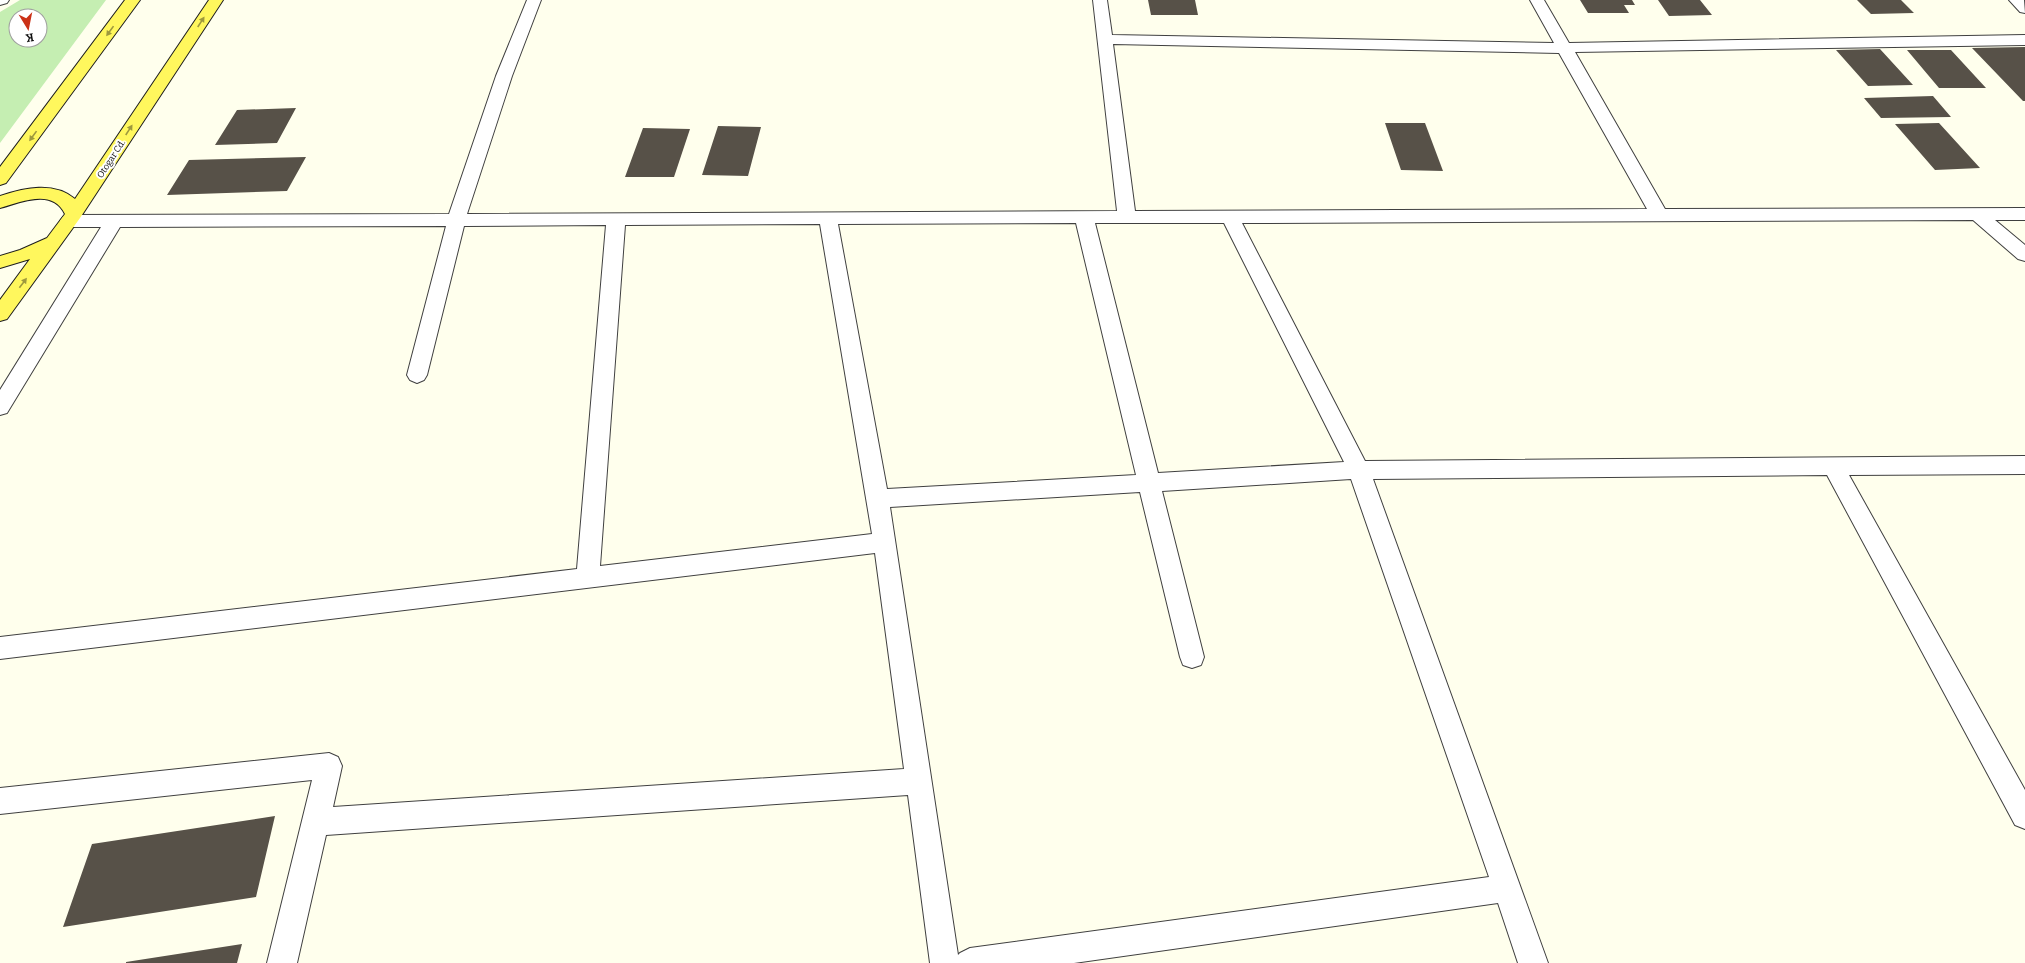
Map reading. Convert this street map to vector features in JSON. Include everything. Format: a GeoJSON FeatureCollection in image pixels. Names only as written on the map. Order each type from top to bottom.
{"type":"FeatureCollection","features":[{"type":"Feature","properties":{"kind":"main road"},"geometry":{"type":"LineString","coordinates":[[0,179],[134,0]]}},
{"type":"Feature","properties":{"kind":"main road","name":"Otogar Cd."},"geometry":{"type":"LineString","coordinates":[[0,314],[72,218],[216,0]]}},
{"type":"Feature","properties":{"kind":"main road"},"geometry":{"type":"LineString","coordinates":[[0,202],[27,194],[58,196],[68,202],[72,218]]}},
{"type":"Feature","properties":{"kind":"main road"},"geometry":{"type":"LineString","coordinates":[[0,262],[27,254],[55,241]]}},
{"type":"Feature","properties":{"kind":"street"},"geometry":{"type":"LineString","coordinates":[[417,375],[456,220],[504,76],[534,0]]}},
{"type":"Feature","properties":{"kind":"street"},"geometry":{"type":"LineString","coordinates":[[1100,0],[1127,217]]}},
{"type":"Feature","properties":{"kind":"street"},"geometry":{"type":"LineString","coordinates":[[1537,0],[1659,215]]}},
{"type":"Feature","properties":{"kind":"street"},"geometry":{"type":"LineString","coordinates":[[2016,0],[2025,9]]}},
{"type":"Feature","properties":{"kind":"street"},"geometry":{"type":"LineString","coordinates":[[1104,39],[1564,48],[2025,40]]}},
{"type":"Feature","properties":{"kind":"street"},"geometry":{"type":"LineString","coordinates":[[1977,214],[2025,255]]}},
{"type":"Feature","properties":{"kind":"street"},"geometry":{"type":"LineString","coordinates":[[72,218],[114,221],[2025,214]]}},
{"type":"Feature","properties":{"kind":"street"},"geometry":{"type":"LineString","coordinates":[[1084,217],[1192,657]]}},
{"type":"Feature","properties":{"kind":"street"},"geometry":{"type":"LineString","coordinates":[[1230,217],[1359,470],[1533,963]]}},
{"type":"Feature","properties":{"kind":"street"},"geometry":{"type":"LineString","coordinates":[[828,218],[885,542],[945,963]]}},
{"type":"Feature","properties":{"kind":"street"},"geometry":{"type":"LineString","coordinates":[[588,578],[616,219]]}},
{"type":"Feature","properties":{"kind":"street"},"geometry":{"type":"LineString","coordinates":[[0,407],[114,221]]}},
{"type":"Feature","properties":{"kind":"street"},"geometry":{"type":"LineString","coordinates":[[877,499],[1359,470],[2025,465]]}},
{"type":"Feature","properties":{"kind":"street"},"geometry":{"type":"LineString","coordinates":[[1833,466],[2024,812]]}},
{"type":"Feature","properties":{"kind":"street"},"geometry":{"type":"LineString","coordinates":[[0,648],[885,542]]}},
{"type":"Feature","properties":{"kind":"street"},"geometry":{"type":"LineString","coordinates":[[0,801],[329,766],[282,963]]}},
{"type":"Feature","properties":{"kind":"street"},"geometry":{"type":"LineString","coordinates":[[315,822],[919,781]]}},
{"type":"Feature","properties":{"kind":"street"},"geometry":{"type":"LineString","coordinates":[[970,963],[1507,888]]}},
{"type":"Feature","properties":{"kind":"green space"},"geometry":{"type":"Polygon","coordinates":[[[20,0],[106,0],[0,143],[0,12],[20,0]]]}},
{"type":"Feature","properties":{"kind":"building"},"geometry":{"type":"Polygon","coordinates":[[[1148,0],[1195,0],[1198,15],[1151,15],[1148,0]]]}},
{"type":"Feature","properties":{"kind":"building"},"geometry":{"type":"Polygon","coordinates":[[[1580,0],[1632,0],[1635,5],[1624,5],[1629,13],[1588,13],[1580,0]]]}},
{"type":"Feature","properties":{"kind":"building"},"geometry":{"type":"Polygon","coordinates":[[[1658,0],[1700,0],[1712,15],[1669,16],[1658,0]]]}},
{"type":"Feature","properties":{"kind":"building"},"geometry":{"type":"Polygon","coordinates":[[[1857,0],[1901,0],[1914,13],[1871,14],[1857,0]]]}},
{"type":"Feature","properties":{"kind":"building"},"geometry":{"type":"Polygon","coordinates":[[[2025,47],[2025,101],[2023,101],[1972,48],[2025,47]]]}},
{"type":"Feature","properties":{"kind":"building"},"geometry":{"type":"Polygon","coordinates":[[[1880,49],[1913,85],[1868,86],[1836,50],[1880,49]]]}},
{"type":"Feature","properties":{"kind":"building"},"geometry":{"type":"Polygon","coordinates":[[[1907,50],[1951,50],[1986,88],[1939,88],[1907,50]]]}},
{"type":"Feature","properties":{"kind":"building"},"geometry":{"type":"Polygon","coordinates":[[[1933,96],[1951,117],[1881,118],[1864,98],[1933,96]]]}},
{"type":"Feature","properties":{"kind":"building"},"geometry":{"type":"Polygon","coordinates":[[[296,108],[277,143],[215,145],[237,110],[296,108]]]}},
{"type":"Feature","properties":{"kind":"building"},"geometry":{"type":"Polygon","coordinates":[[[1385,123],[1425,123],[1443,171],[1401,170],[1385,123]]]}},
{"type":"Feature","properties":{"kind":"building"},"geometry":{"type":"Polygon","coordinates":[[[1939,123],[1980,168],[1935,170],[1895,124],[1939,123]]]}},
{"type":"Feature","properties":{"kind":"building"},"geometry":{"type":"Polygon","coordinates":[[[718,126],[761,127],[748,176],[702,175],[718,126]]]}},
{"type":"Feature","properties":{"kind":"building"},"geometry":{"type":"Polygon","coordinates":[[[643,128],[690,129],[674,177],[625,177],[643,128]]]}},
{"type":"Feature","properties":{"kind":"building"},"geometry":{"type":"Polygon","coordinates":[[[306,157],[287,191],[167,195],[189,160],[306,157]]]}},
{"type":"Feature","properties":{"kind":"building"},"geometry":{"type":"Polygon","coordinates":[[[275,816],[256,897],[63,927],[92,844],[275,816]]]}},
{"type":"Feature","properties":{"kind":"building"},"geometry":{"type":"Polygon","coordinates":[[[242,944],[237,963],[126,963],[126,962],[242,944]]]}}]}
